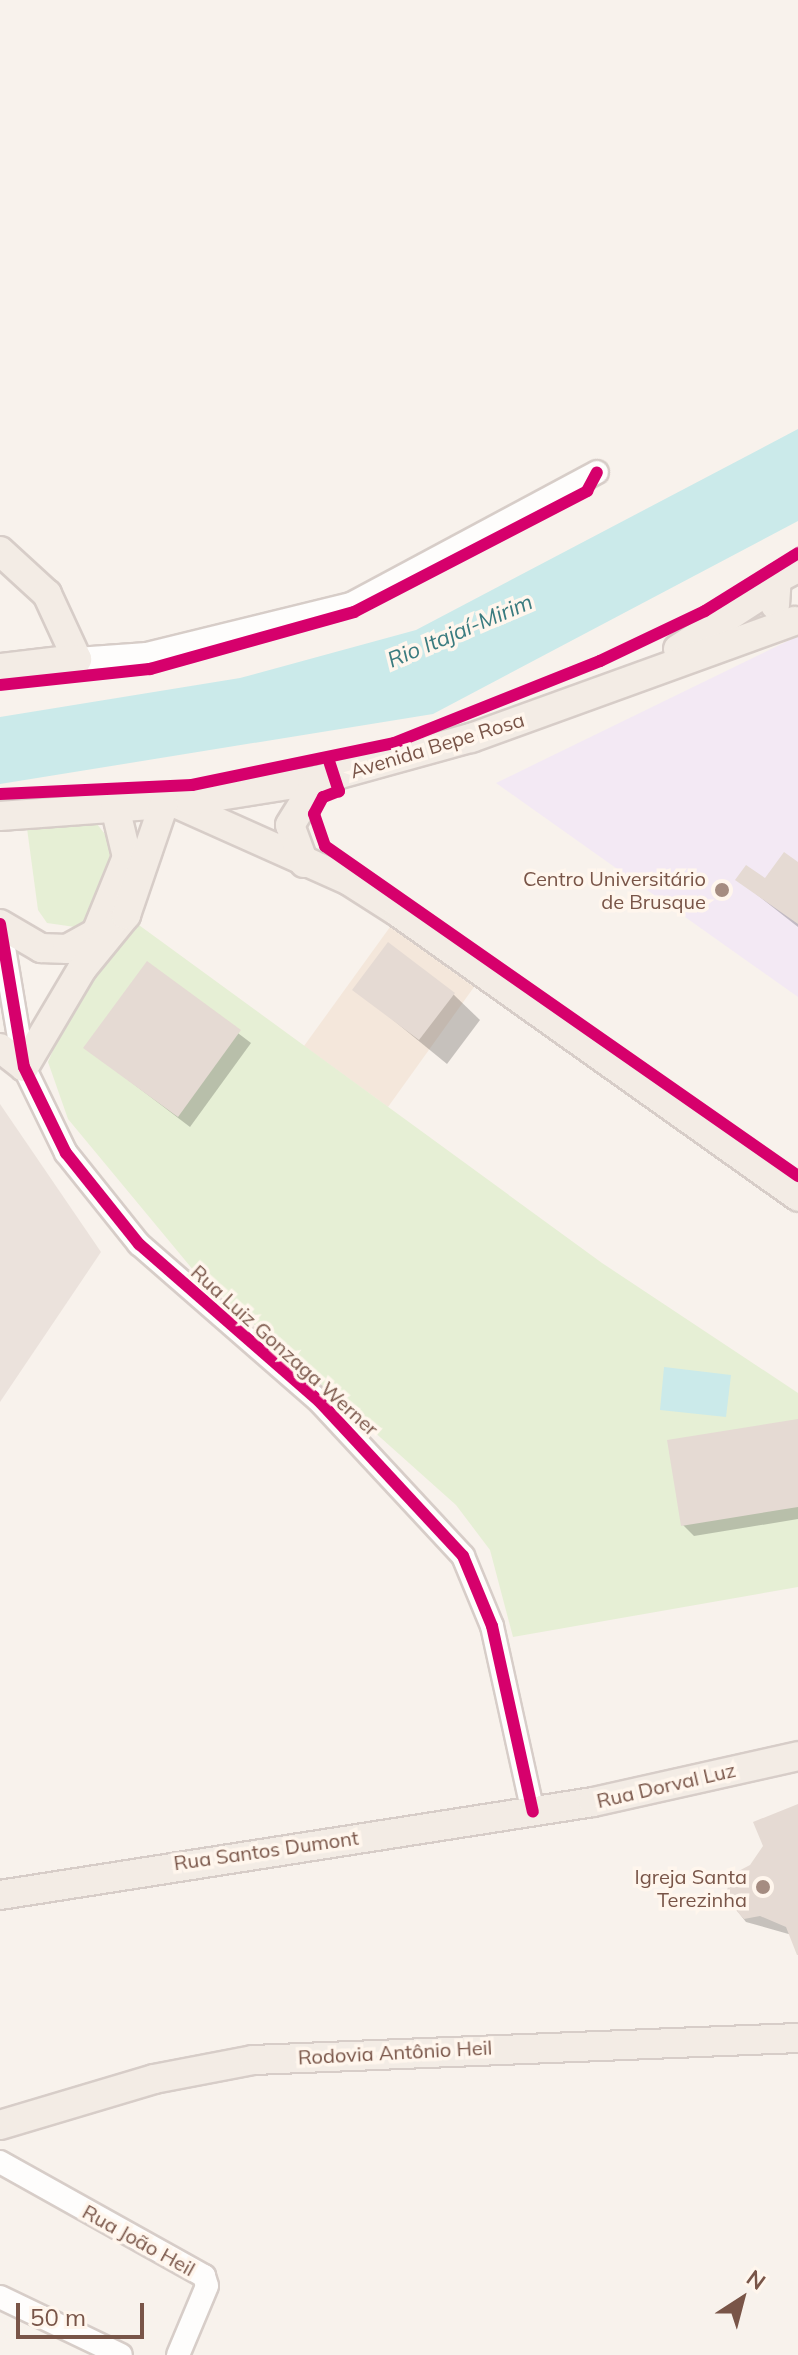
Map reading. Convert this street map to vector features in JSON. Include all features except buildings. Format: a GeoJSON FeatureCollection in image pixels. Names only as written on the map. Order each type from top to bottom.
{"type":"FeatureCollection","features":[{"type":"Feature","properties":{"kind":"main road"},"geometry":{"type":"LineString","coordinates":[[0,551],[28,571],[62,616],[77,659],[39,661],[0,668]]}},
{"type":"Feature","properties":{"kind":"main road","name":"Avenida Bepe Rosa"},"geometry":{"type":"LineString","coordinates":[[630,679],[774,587],[798,568]]}},
{"type":"Feature","properties":{"kind":"main road"},"geometry":{"type":"LineString","coordinates":[[0,577],[28,571]]}},
{"type":"Feature","properties":{"kind":"main road"},"geometry":{"type":"LineString","coordinates":[[774,587],[777,608],[796,621]]}},
{"type":"Feature","properties":{"kind":"main road"},"geometry":{"type":"LineString","coordinates":[[39,661],[62,616]]}},
{"type":"Feature","properties":{"kind":"main road","name":"Avenida Bepe Rosa"},"geometry":{"type":"LineString","coordinates":[[0,816],[170,803],[318,780],[458,742],[796,621]]}},
{"type":"Feature","properties":{"kind":"main road"},"geometry":{"type":"LineString","coordinates":[[304,863],[290,825],[318,780]]}},
{"type":"Feature","properties":{"kind":"main road"},"geometry":{"type":"LineString","coordinates":[[0,1048],[24,1067],[82,969],[126,915],[170,803],[304,863],[399,913],[798,1197]]}},
{"type":"Feature","properties":{"kind":"main road"},"geometry":{"type":"LineString","coordinates":[[0,923],[41,948],[67,949],[96,933],[127,857],[115,807]]}},
{"type":"Feature","properties":{"kind":"main road","name":"Rua Dorval Luz"},"geometry":{"type":"LineString","coordinates":[[533,1812],[794,1758]]}},
{"type":"Feature","properties":{"kind":"main road","name":"Rua Santos Dumont"},"geometry":{"type":"LineString","coordinates":[[0,1895],[220,1855],[533,1812]]}},
{"type":"Feature","properties":{"kind":"main road","name":"Rodovia Antônio Heil"},"geometry":{"type":"LineString","coordinates":[[0,2125],[154,2079],[253,2060],[798,2038]]}},
{"type":"Feature","properties":{"kind":"street"},"geometry":{"type":"LineString","coordinates":[[77,659],[147,654],[351,604],[597,472]]}},
{"type":"Feature","properties":{"kind":"street","name":"Rua Luiz Gonzaga Werner"},"geometry":{"type":"LineString","coordinates":[[0,923],[24,1067],[66,1153],[139,1244],[320,1402],[463,1556],[492,1626],[533,1812]]}},
{"type":"Feature","properties":{"kind":"street","name":"Rua João Heil"},"geometry":{"type":"LineString","coordinates":[[0,2162],[204,2276],[207,2286],[178,2355]]}},
{"type":"Feature","properties":{"kind":"street"},"geometry":{"type":"LineString","coordinates":[[0,2297],[121,2355]]}},
{"type":"Feature","properties":{"kind":"shaded area","name":"Centro Universitário de Brusque"},"geometry":{"type":"Polygon","coordinates":[[[798,636],[798,997],[496,783],[798,636]]]}},
{"type":"Feature","properties":{"kind":"shaded area"},"geometry":{"type":"Polygon","coordinates":[[[390,927],[474,987],[388,1107],[304,1046],[390,927]]]}},
{"type":"Feature","properties":{"kind":"shaded area"},"geometry":{"type":"Polygon","coordinates":[[[0,1104],[101,1252],[0,1402],[0,1104]]]}},
{"type":"Feature","properties":{"kind":"green space"},"geometry":{"type":"Polygon","coordinates":[[[26,821],[97,824],[119,852],[89,918],[75,927],[47,923],[38,910],[26,821]]]}},
{"type":"Feature","properties":{"kind":"green space"},"geometry":{"type":"Polygon","coordinates":[[[132,920],[602,1263],[798,1393],[798,1587],[513,1637],[490,1550],[456,1505],[194,1271],[68,1119],[48,1062],[71,1008],[132,920]]]}},
{"type":"Feature","properties":{"kind":"water","name":"Rio Itajaí-Mirim"},"geometry":{"type":"Polygon","coordinates":[[[798,429],[798,521],[433,714],[0,784],[0,717],[240,678],[416,630],[798,429]]]}},
{"type":"Feature","properties":{"kind":"water"},"geometry":{"type":"Polygon","coordinates":[[[664,1367],[731,1375],[726,1417],[660,1410],[664,1367]]]}},
{"type":"Feature","properties":{"kind":"cycle path"},"geometry":{"type":"LineString","coordinates":[[0,685],[150,669],[354,612],[587,491],[597,472]]}},
{"type":"Feature","properties":{"kind":"cycle path"},"geometry":{"type":"LineString","coordinates":[[0,794],[192,785],[394,743],[600,661],[705,611],[798,553]]}},
{"type":"Feature","properties":{"kind":"cycle path"},"geometry":{"type":"LineString","coordinates":[[329,761],[339,791],[323,797],[314,814],[325,846],[798,1176]]}},
{"type":"Feature","properties":{"kind":"cycle path"},"geometry":{"type":"LineString","coordinates":[[0,924],[24,1067],[66,1153],[139,1244],[320,1402],[463,1556],[492,1626],[533,1812]]}},
{"type":"Feature","properties":{"kind":"place","name":"Centro Universitário de Brusque"},"geometry":{"type":"Point","coordinates":[722,890]}},
{"type":"Feature","properties":{"kind":"place","name":"Igreja Santa Terezinha"},"geometry":{"type":"Point","coordinates":[763,1887]}}]}
